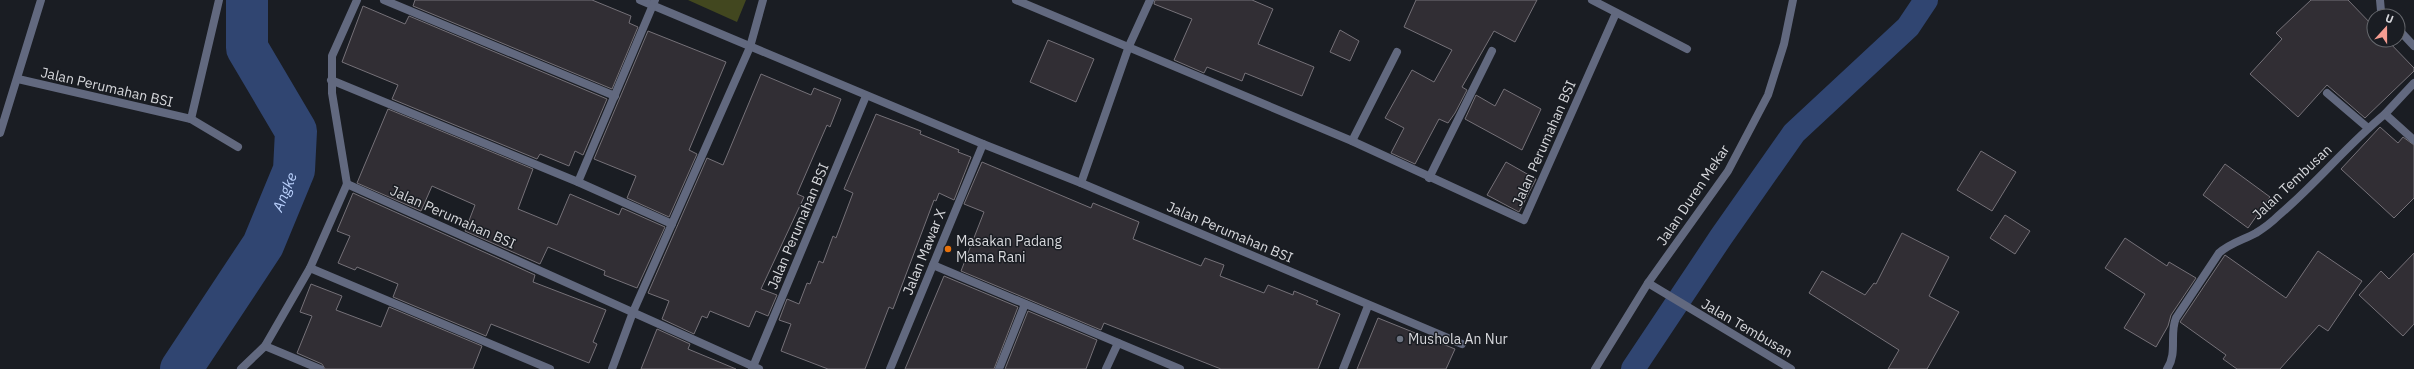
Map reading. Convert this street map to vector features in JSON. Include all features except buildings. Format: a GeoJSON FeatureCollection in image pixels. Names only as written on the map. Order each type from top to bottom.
{"type":"FeatureCollection","features":[{"type":"Feature","properties":{"kind":"street","name":"Jalan Perumahan BSI"},"geometry":{"type":"LineString","coordinates":[[0,133],[18,79],[41,0]]}},
{"type":"Feature","properties":{"kind":"street"},"geometry":{"type":"LineString","coordinates":[[191,119],[219,0]]}},
{"type":"Feature","properties":{"kind":"street"},"geometry":{"type":"LineString","coordinates":[[241,369],[266,346],[310,268],[347,184],[331,80],[332,56],[357,0]]}},
{"type":"Feature","properties":{"kind":"street"},"geometry":{"type":"LineString","coordinates":[[384,0],[615,96]]}},
{"type":"Feature","properties":{"kind":"street","name":"Jalan Perumahan BSI"},"geometry":{"type":"LineString","coordinates":[[640,0],[654,3],[750,47],[866,96],[1081,183],[1368,306],[1462,344]]}},
{"type":"Feature","properties":{"kind":"street"},"geometry":{"type":"LineString","coordinates":[[612,369],[633,312],[750,47],[763,0]]}},
{"type":"Feature","properties":{"kind":"street","name":"Jalan Perumahan BSI"},"geometry":{"type":"LineString","coordinates":[[1016,0],[1129,46],[1352,141],[1429,178],[1524,220],[1616,13]]}},
{"type":"Feature","properties":{"kind":"street"},"geometry":{"type":"LineString","coordinates":[[1081,183],[1129,46],[1150,0]]}},
{"type":"Feature","properties":{"kind":"street"},"geometry":{"type":"LineString","coordinates":[[1592,0],[1687,49]]}},
{"type":"Feature","properties":{"kind":"street","name":"Jalan Duren Mekar"},"geometry":{"type":"LineString","coordinates":[[1595,369],[1648,283],[1728,171],[1768,95],[1784,44],[1793,0]]}},
{"type":"Feature","properties":{"kind":"street"},"geometry":{"type":"LineString","coordinates":[[578,182],[654,3]]}},
{"type":"Feature","properties":{"kind":"street"},"geometry":{"type":"LineString","coordinates":[[2406,38],[2414,46]]}},
{"type":"Feature","properties":{"kind":"street"},"geometry":{"type":"LineString","coordinates":[[1352,141],[1397,52]]}},
{"type":"Feature","properties":{"kind":"street"},"geometry":{"type":"LineString","coordinates":[[1429,178],[1492,52]]}},
{"type":"Feature","properties":{"kind":"street","name":"Jalan Perumahan BSI"},"geometry":{"type":"LineString","coordinates":[[18,79],[191,119],[238,147]]}},
{"type":"Feature","properties":{"kind":"street"},"geometry":{"type":"LineString","coordinates":[[331,80],[578,182],[672,224]]}},
{"type":"Feature","properties":{"kind":"street","name":"Jalan Tembusan"},"geometry":{"type":"LineString","coordinates":[[2167,369],[2173,355],[2173,326],[2212,262],[2226,246],[2256,233],[2310,188],[2368,128],[2385,114],[2414,83]]}},
{"type":"Feature","properties":{"kind":"street"},"geometry":{"type":"LineString","coordinates":[[2327,93],[2368,128]]}},
{"type":"Feature","properties":{"kind":"street","name":"Jalan Perumahan BSI"},"geometry":{"type":"LineString","coordinates":[[347,184],[755,368],[866,96]]}},
{"type":"Feature","properties":{"kind":"street"},"geometry":{"type":"LineString","coordinates":[[2385,114],[2414,140]]}},
{"type":"Feature","properties":{"kind":"street","name":"Jalan Mawar X"},"geometry":{"type":"LineString","coordinates":[[890,369],[983,144]]}},
{"type":"Feature","properties":{"kind":"street"},"geometry":{"type":"LineString","coordinates":[[933,265],[1180,369]]}},
{"type":"Feature","properties":{"kind":"street"},"geometry":{"type":"LineString","coordinates":[[310,268],[550,369]]}},
{"type":"Feature","properties":{"kind":"street","name":"Jalan Tembusan"},"geometry":{"type":"LineString","coordinates":[[1648,283],[1791,369]]}},
{"type":"Feature","properties":{"kind":"street"},"geometry":{"type":"LineString","coordinates":[[999,369],[1025,304]]}},
{"type":"Feature","properties":{"kind":"street"},"geometry":{"type":"LineString","coordinates":[[1343,369],[1368,306]]}},
{"type":"Feature","properties":{"kind":"street"},"geometry":{"type":"LineString","coordinates":[[1106,369],[1118,343]]}},
{"type":"Feature","properties":{"kind":"street"},"geometry":{"type":"LineString","coordinates":[[266,346],[320,369]]}},
{"type":"Feature","properties":{"kind":"green space"},"geometry":{"type":"Polygon","coordinates":[[[688,0],[746,0],[737,22],[688,0]]]}},
{"type":"Feature","properties":{"kind":"waterway","name":"Angke"},"geometry":{"type":"LineString","coordinates":[[181,369],[263,245],[294,170],[296,131],[247,48],[247,0]]}},
{"type":"Feature","properties":{"kind":"waterway"},"geometry":{"type":"LineString","coordinates":[[1633,369],[1721,237],[1794,133],[1908,27],[1926,0]]}},
{"type":"Feature","properties":{"kind":"place","name":"Masakan Padang Mama Rani"},"geometry":{"type":"Point","coordinates":[948,249]}},
{"type":"Feature","properties":{"kind":"place","name":"Mushola An Nur"},"geometry":{"type":"Point","coordinates":[1400,339]}}]}
